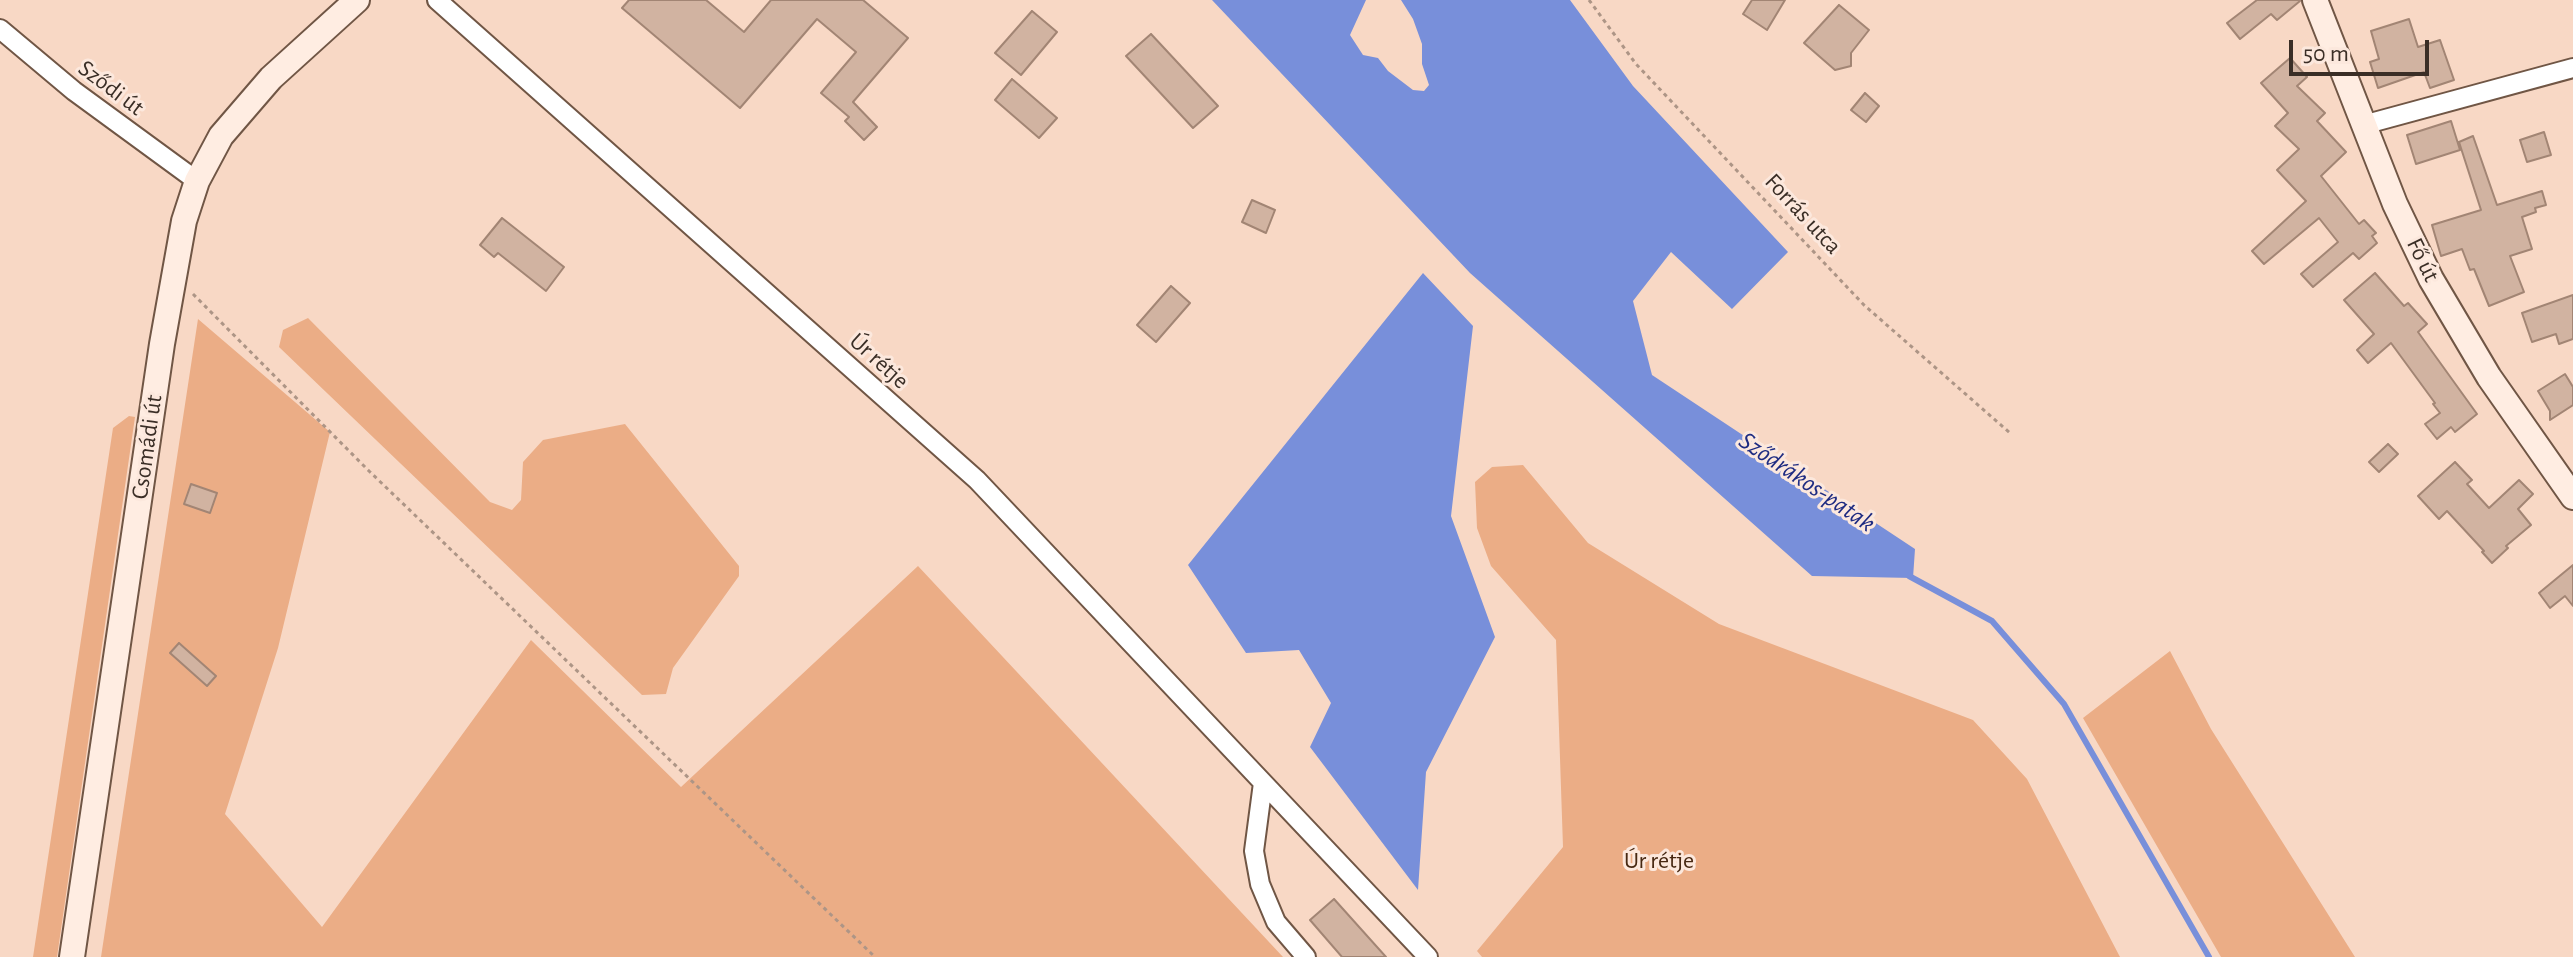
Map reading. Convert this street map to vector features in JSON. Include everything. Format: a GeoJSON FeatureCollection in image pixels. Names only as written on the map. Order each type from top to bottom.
{"type":"FeatureCollection","features":[{"type":"Feature","properties":{"kind":"main road","name":"Csomádi út"},"geometry":{"type":"LineString","coordinates":[[72,957],[173,275],[184,221],[197,181],[221,136],[271,78],[357,0]]}},
{"type":"Feature","properties":{"kind":"main road","name":"Fő út"},"geometry":{"type":"LineString","coordinates":[[2315,0],[2395,204],[2431,279],[2489,377],[2573,497]]}},
{"type":"Feature","properties":{"kind":"street","name":"Úr rétje"},"geometry":{"type":"LineString","coordinates":[[437,0],[977,480],[1428,957]]}},
{"type":"Feature","properties":{"kind":"street","name":"Sződi út"},"geometry":{"type":"LineString","coordinates":[[0,29],[74,91],[197,181]]}},
{"type":"Feature","properties":{"kind":"street"},"geometry":{"type":"LineString","coordinates":[[2363,125],[2573,68]]}},
{"type":"Feature","properties":{"kind":"street"},"geometry":{"type":"LineString","coordinates":[[1263,783],[1254,851],[1260,884],[1276,922],[1306,957]]}},
{"type":"Feature","properties":{"kind":"path","name":"Forrás utca"},"geometry":{"type":"LineString","coordinates":[[1589,0],[1636,64],[1864,305],[2010,433]]}},
{"type":"Feature","properties":{"kind":"path"},"geometry":{"type":"LineString","coordinates":[[173,275],[369,471],[875,957]]}},
{"type":"Feature","properties":{"kind":"green space"},"geometry":{"type":"Polygon","coordinates":[[[308,318],[490,502],[512,510],[521,500],[523,462],[543,440],[625,424],[739,566],[739,576],[673,668],[666,694],[642,695],[279,347],[283,330],[308,318]]]}},
{"type":"Feature","properties":{"kind":"green space"},"geometry":{"type":"Polygon","coordinates":[[[198,319],[330,432],[278,648],[225,814],[322,927],[531,640],[681,787],[918,566],[1283,957],[101,957],[198,319]]]}},
{"type":"Feature","properties":{"kind":"green space"},"geometry":{"type":"Polygon","coordinates":[[[129,416],[135,417],[57,957],[33,957],[113,428],[129,416]]]}},
{"type":"Feature","properties":{"kind":"green space"},"geometry":{"type":"Polygon","coordinates":[[[1523,465],[1588,543],[1719,624],[1973,720],[2027,779],[2120,957],[1482,957],[1477,951],[1563,847],[1556,640],[1491,566],[1477,528],[1475,482],[1492,467],[1523,465]]]}},
{"type":"Feature","properties":{"kind":"green space"},"geometry":{"type":"Polygon","coordinates":[[[2170,651],[2211,729],[2355,957],[2221,957],[2083,718],[2170,651]]]}},
{"type":"Feature","properties":{"kind":"water"},"geometry":{"type":"Polygon","coordinates":[[[1212,0],[1366,0],[1350,35],[1363,55],[1378,58],[1388,71],[1413,90],[1424,91],[1429,85],[1422,64],[1422,44],[1413,19],[1401,0],[1570,0],[1633,86],[1788,252],[1732,309],[1671,252],[1633,301],[1652,375],[1915,549],[1913,578],[1812,576],[1470,273],[1212,0]]]}},
{"type":"Feature","properties":{"kind":"water"},"geometry":{"type":"Polygon","coordinates":[[[1423,273],[1473,326],[1451,516],[1495,637],[1426,772],[1418,890],[1310,747],[1331,703],[1299,650],[1246,653],[1188,565],[1423,273]]]}},
{"type":"Feature","properties":{"kind":"building"},"geometry":{"type":"Polygon","coordinates":[[[629,0],[706,0],[744,32],[771,0],[863,0],[908,38],[853,102],[877,127],[864,140],[845,121],[849,117],[821,93],[856,52],[817,19],[740,108],[622,8],[629,0]]]}},
{"type":"Feature","properties":{"kind":"building"},"geometry":{"type":"Polygon","coordinates":[[[1752,0],[1785,0],[1767,30],[1743,14],[1752,0]]]}},
{"type":"Feature","properties":{"kind":"building"},"geometry":{"type":"Polygon","coordinates":[[[2257,0],[2300,1],[2277,20],[2271,14],[2240,39],[2227,23],[2257,0]]]}},
{"type":"Feature","properties":{"kind":"building"},"geometry":{"type":"Polygon","coordinates":[[[1839,5],[1869,30],[1851,53],[1851,66],[1835,70],[1804,43],[1839,5]]]}},
{"type":"Feature","properties":{"kind":"building"},"geometry":{"type":"Polygon","coordinates":[[[1032,11],[1057,32],[1021,75],[995,53],[1032,11]]]}},
{"type":"Feature","properties":{"kind":"building"},"geometry":{"type":"Polygon","coordinates":[[[2409,19],[2418,47],[2440,40],[2454,80],[2430,88],[2424,72],[2378,88],[2370,62],[2379,59],[2371,31],[2409,19]]]}},
{"type":"Feature","properties":{"kind":"building"},"geometry":{"type":"Polygon","coordinates":[[[1151,34],[1218,106],[1193,128],[1126,56],[1151,34]]]}},
{"type":"Feature","properties":{"kind":"building"},"geometry":{"type":"Polygon","coordinates":[[[2290,58],[2307,77],[2297,86],[2325,113],[2317,121],[2346,152],[2321,176],[2359,224],[2364,220],[2376,233],[2372,236],[2377,243],[2359,259],[2353,253],[2313,287],[2301,274],[2338,242],[2319,218],[2264,264],[2252,251],[2306,201],[2277,170],[2299,149],[2275,126],[2288,113],[2261,83],[2290,58]]]}},
{"type":"Feature","properties":{"kind":"building"},"geometry":{"type":"Polygon","coordinates":[[[1012,79],[1057,118],[1039,138],[995,100],[1012,79]]]}},
{"type":"Feature","properties":{"kind":"building"},"geometry":{"type":"Polygon","coordinates":[[[1865,93],[1879,106],[1866,122],[1851,110],[1865,93]]]}},
{"type":"Feature","properties":{"kind":"building"},"geometry":{"type":"Polygon","coordinates":[[[2451,121],[2460,150],[2416,164],[2407,135],[2451,121]]]}},
{"type":"Feature","properties":{"kind":"building"},"geometry":{"type":"Polygon","coordinates":[[[2544,132],[2551,155],[2527,162],[2520,140],[2544,132]]]}},
{"type":"Feature","properties":{"kind":"building"},"geometry":{"type":"Polygon","coordinates":[[[2473,136],[2497,205],[2542,191],[2546,205],[2522,217],[2532,249],[2510,256],[2524,292],[2489,306],[2462,249],[2441,256],[2432,225],[2481,210],[2459,142],[2473,136]]]}},
{"type":"Feature","properties":{"kind":"building"},"geometry":{"type":"Polygon","coordinates":[[[1252,200],[1275,210],[1266,233],[1242,222],[1252,200]]]}},
{"type":"Feature","properties":{"kind":"building"},"geometry":{"type":"Polygon","coordinates":[[[502,218],[564,267],[546,291],[498,253],[494,257],[480,245],[502,218]]]}},
{"type":"Feature","properties":{"kind":"building"},"geometry":{"type":"Polygon","coordinates":[[[2375,273],[2404,306],[2408,303],[2427,324],[2418,332],[2477,414],[2455,432],[2451,427],[2437,439],[2425,424],[2440,413],[2391,343],[2368,363],[2357,350],[2374,334],[2344,300],[2375,273]]]}},
{"type":"Feature","properties":{"kind":"building"},"geometry":{"type":"Polygon","coordinates":[[[1171,286],[1190,303],[1156,342],[1137,325],[1171,286]]]}},
{"type":"Feature","properties":{"kind":"building"},"geometry":{"type":"Polygon","coordinates":[[[2573,295],[2573,339],[2559,344],[2556,334],[2532,342],[2522,313],[2573,295]]]}},
{"type":"Feature","properties":{"kind":"building"},"geometry":{"type":"Polygon","coordinates":[[[2565,374],[2573,387],[2573,405],[2550,420],[2550,411],[2538,391],[2565,374]]]}},
{"type":"Feature","properties":{"kind":"building"},"geometry":{"type":"Polygon","coordinates":[[[2388,444],[2398,454],[2379,472],[2369,462],[2388,444]]]}},
{"type":"Feature","properties":{"kind":"building"},"geometry":{"type":"Polygon","coordinates":[[[2455,462],[2472,480],[2467,484],[2489,508],[2519,480],[2533,494],[2518,509],[2531,525],[2506,546],[2508,548],[2492,563],[2447,511],[2439,519],[2418,496],[2455,462]]]}},
{"type":"Feature","properties":{"kind":"building"},"geometry":{"type":"Polygon","coordinates":[[[191,484],[217,493],[210,513],[184,504],[191,484]]]}},
{"type":"Feature","properties":{"kind":"building"},"geometry":{"type":"Polygon","coordinates":[[[2573,565],[2573,606],[2565,596],[2550,608],[2539,593],[2573,565]]]}},
{"type":"Feature","properties":{"kind":"building"},"geometry":{"type":"Polygon","coordinates":[[[179,643],[216,676],[207,686],[170,653],[179,643]]]}},
{"type":"Feature","properties":{"kind":"building"},"geometry":{"type":"Polygon","coordinates":[[[1334,899],[1386,957],[1342,957],[1310,920],[1334,899]]]}},
{"type":"Feature","properties":{"kind":"waterway","name":"Sződrákos-patak"},"geometry":{"type":"LineString","coordinates":[[1909,576],[1992,621],[2064,704],[2209,957]]}}]}
